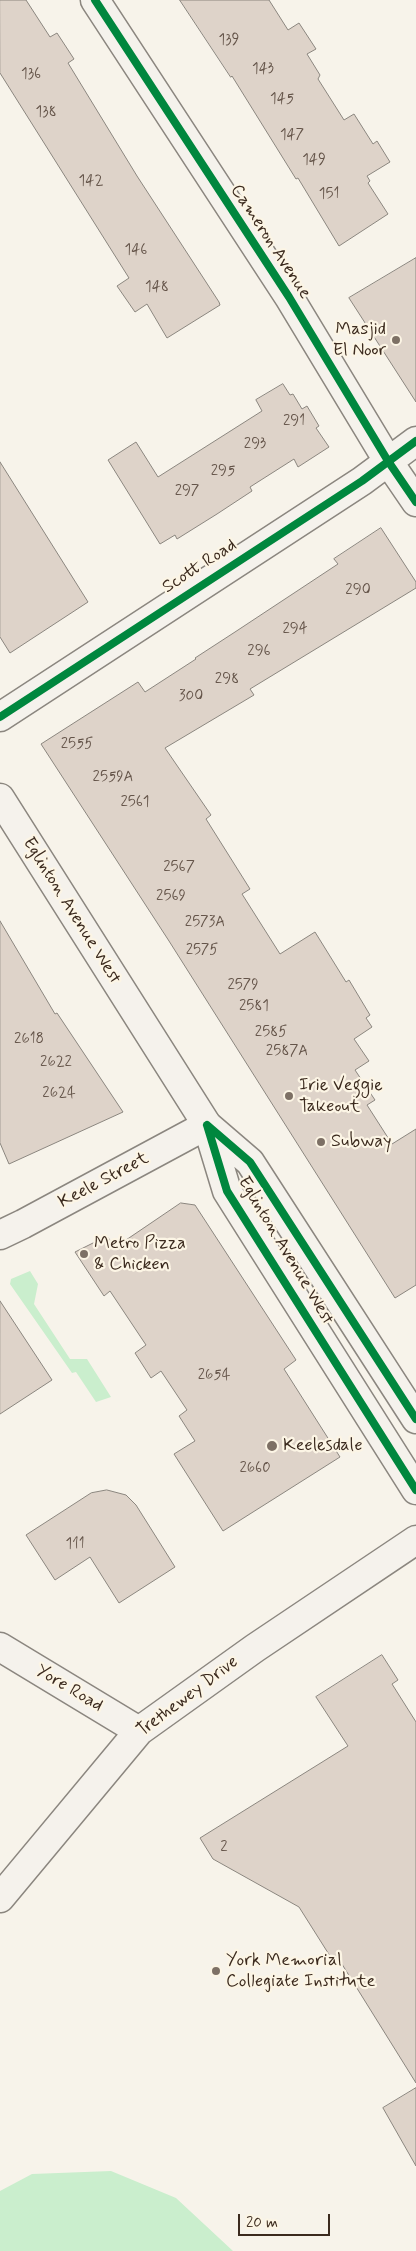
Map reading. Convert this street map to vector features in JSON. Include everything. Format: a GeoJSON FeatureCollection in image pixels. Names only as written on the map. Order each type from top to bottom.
{"type":"FeatureCollection","features":[{"type":"Feature","properties":{"kind":"main road","name":"Cameron Avenue"},"geometry":{"type":"LineString","coordinates":[[95,0],[288,297],[388,461],[416,502]]}},
{"type":"Feature","properties":{"kind":"main road","name":"Scott Road"},"geometry":{"type":"LineString","coordinates":[[0,716],[362,481],[416,441]]}},
{"type":"Feature","properties":{"kind":"main road","name":"Eglinton Avenue West"},"geometry":{"type":"LineString","coordinates":[[0,798],[207,1125],[227,1190],[416,1490]]}},
{"type":"Feature","properties":{"kind":"main road","name":"Eglinton Avenue West"},"geometry":{"type":"LineString","coordinates":[[207,1125],[250,1162],[416,1419]]}},
{"type":"Feature","properties":{"kind":"main road","name":"Keele Street"},"geometry":{"type":"LineString","coordinates":[[12,1229],[207,1125]]}},
{"type":"Feature","properties":{"kind":"main road","name":"Trethewey Drive"},"geometry":{"type":"LineString","coordinates":[[0,1898],[139,1731],[255,1648],[416,1540]]}},
{"type":"Feature","properties":{"kind":"main road","name":"Yore Road"},"geometry":{"type":"LineString","coordinates":[[0,1647],[139,1731]]}},
{"type":"Feature","properties":{"kind":"green space"},"geometry":{"type":"Polygon","coordinates":[[[30,1271],[38,1284],[34,1304],[70,1359],[87,1359],[111,1397],[96,1402],[76,1372],[72,1373],[10,1284],[11,1279],[30,1271]]]}},
{"type":"Feature","properties":{"kind":"green space"},"geometry":{"type":"Polygon","coordinates":[[[111,2171],[176,2198],[233,2251],[0,2251],[0,2191],[32,2174],[111,2171]]]}},
{"type":"Feature","properties":{"kind":"building"},"geometry":{"type":"Polygon","coordinates":[[[0,0],[26,0],[50,37],[57,33],[74,59],[68,63],[137,176],[219,302],[220,305],[167,338],[147,304],[135,312],[117,286],[129,278],[0,73],[0,0]]]}},
{"type":"Feature","properties":{"kind":"building"},"geometry":{"type":"Polygon","coordinates":[[[180,0],[269,0],[288,30],[299,23],[316,49],[307,54],[320,75],[318,79],[344,120],[354,114],[373,144],[377,141],[390,162],[367,176],[370,181],[368,183],[388,214],[339,246],[298,178],[296,179],[232,76],[180,0]]]}},
{"type":"Feature","properties":{"kind":"building","name":"Masjid El Noor"},"geometry":{"type":"Polygon","coordinates":[[[416,258],[416,402],[349,298],[416,258]]]}},
{"type":"Feature","properties":{"kind":"building"},"geometry":{"type":"Polygon","coordinates":[[[283,384],[290,395],[293,394],[302,409],[307,406],[319,426],[316,428],[329,447],[298,467],[294,459],[250,487],[252,491],[217,514],[177,539],[175,535],[160,544],[108,460],[136,442],[158,477],[262,411],[256,400],[283,384]]]}},
{"type":"Feature","properties":{"kind":"building"},"geometry":{"type":"Polygon","coordinates":[[[0,462],[88,602],[10,653],[0,637],[0,462]]]}},
{"type":"Feature","properties":{"kind":"building"},"geometry":{"type":"Polygon","coordinates":[[[381,528],[416,582],[416,588],[250,689],[254,695],[165,748],[211,815],[206,819],[250,889],[242,894],[280,954],[315,932],[346,982],[349,980],[370,1015],[366,1018],[372,1027],[354,1039],[369,1061],[355,1070],[375,1100],[367,1105],[392,1144],[416,1129],[416,1285],[395,1298],[169,941],[41,744],[138,682],[145,692],[338,564],[334,559],[381,528]]]}},
{"type":"Feature","properties":{"kind":"building"},"geometry":{"type":"Polygon","coordinates":[[[0,921],[55,1014],[57,1013],[123,1112],[9,1164],[0,1143],[0,921]]]}},
{"type":"Feature","properties":{"kind":"building"},"geometry":{"type":"Polygon","coordinates":[[[181,1203],[195,1205],[296,1360],[284,1369],[340,1457],[223,1531],[174,1454],[195,1441],[179,1416],[187,1410],[161,1371],[151,1378],[135,1353],[146,1345],[110,1291],[104,1296],[75,1252],[107,1236],[115,1247],[181,1203]]]}},
{"type":"Feature","properties":{"kind":"building"},"geometry":{"type":"Polygon","coordinates":[[[0,1301],[52,1380],[0,1414],[0,1301]]]}},
{"type":"Feature","properties":{"kind":"building"},"geometry":{"type":"Polygon","coordinates":[[[107,1490],[126,1495],[136,1505],[175,1567],[119,1603],[90,1557],[55,1580],[26,1535],[91,1493],[107,1490]]]}},
{"type":"Feature","properties":{"kind":"building"},"geometry":{"type":"Polygon","coordinates":[[[382,1655],[398,1680],[392,1684],[416,1722],[416,2083],[340,1961],[335,1964],[299,1907],[213,1859],[200,1838],[348,1746],[316,1697],[382,1655]]]}},
{"type":"Feature","properties":{"kind":"building"},"geometry":{"type":"Polygon","coordinates":[[[416,2088],[416,2166],[383,2108],[416,2088]]]}},
{"type":"Feature","properties":{"kind":"cycle path"},"geometry":{"type":"LineString","coordinates":[[95,0],[289,297],[388,461],[416,502]]}},
{"type":"Feature","properties":{"kind":"cycle path"},"geometry":{"type":"LineString","coordinates":[[0,717],[362,481],[416,441]]}},
{"type":"Feature","properties":{"kind":"cycle path"},"geometry":{"type":"LineString","coordinates":[[207,1125],[227,1191],[416,1490]]}},
{"type":"Feature","properties":{"kind":"cycle path"},"geometry":{"type":"LineString","coordinates":[[207,1125],[250,1162],[416,1419]]}},
{"type":"Feature","properties":{"kind":"place","name":"Masjid El Noor"},"geometry":{"type":"Point","coordinates":[396,340]}},
{"type":"Feature","properties":{"kind":"place","name":"Irie Veggie Takeout"},"geometry":{"type":"Point","coordinates":[289,1096]}},
{"type":"Feature","properties":{"kind":"place","name":"Subway"},"geometry":{"type":"Point","coordinates":[321,1142]}},
{"type":"Feature","properties":{"kind":"place","name":"Metro Pizza & Chicken"},"geometry":{"type":"Point","coordinates":[84,1254]}},
{"type":"Feature","properties":{"kind":"place","name":"Keelesdale"},"geometry":{"type":"Point","coordinates":[272,1446]}},
{"type":"Feature","properties":{"kind":"place","name":"York Memorial Collegiate Institute"},"geometry":{"type":"Point","coordinates":[216,1971]}}]}
